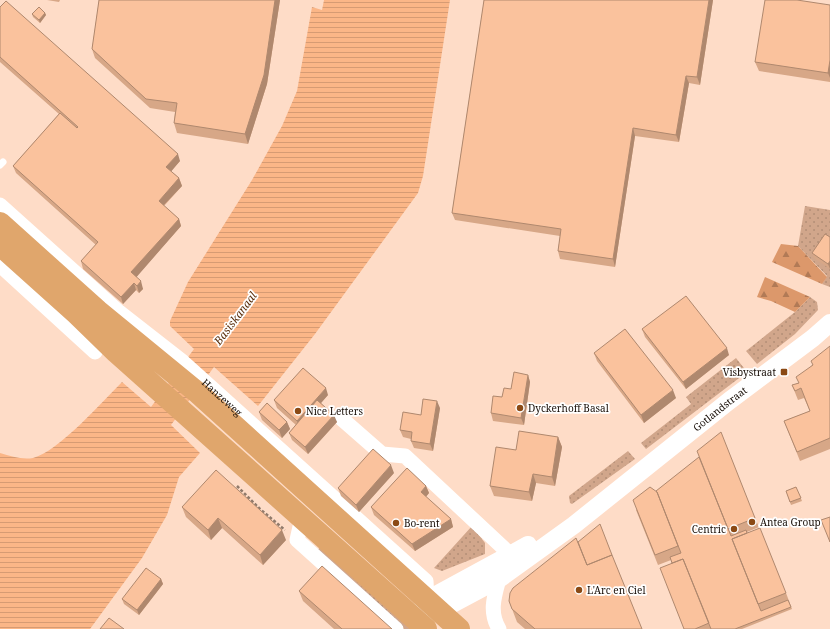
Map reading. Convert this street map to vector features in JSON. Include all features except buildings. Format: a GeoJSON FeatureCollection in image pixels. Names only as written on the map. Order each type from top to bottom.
{"type":"FeatureCollection","features":[{"type":"Feature","properties":{"kind":"main road","name":"Hanzeweg"},"geometry":{"type":"LineString","coordinates":[[0,223],[98,311],[178,367],[202,388],[458,629]]}},
{"type":"Feature","properties":{"kind":"main road"},"geometry":{"type":"LineString","coordinates":[[0,244],[160,391],[302,518],[402,621],[426,629]]}},
{"type":"Feature","properties":{"kind":"street","name":"Hanzeweg"},"geometry":{"type":"LineString","coordinates":[[0,205],[178,367]]}},
{"type":"Feature","properties":{"kind":"street"},"geometry":{"type":"LineString","coordinates":[[0,265],[95,352]]}},
{"type":"Feature","properties":{"kind":"street","name":"Gotlandstraat"},"geometry":{"type":"LineString","coordinates":[[402,621],[433,606],[574,525],[729,401],[813,338],[830,323]]}},
{"type":"Feature","properties":{"kind":"street"},"geometry":{"type":"LineString","coordinates":[[342,419],[382,454],[405,456],[515,560]]}},
{"type":"Feature","properties":{"kind":"street","name":"Gotlandstraat"},"geometry":{"type":"LineString","coordinates":[[433,606],[499,579],[515,560]]}},
{"type":"Feature","properties":{"kind":"street"},"geometry":{"type":"LineString","coordinates":[[499,579],[492,606],[494,618],[499,629]]}},
{"type":"Feature","properties":{"kind":"shaded area"},"geometry":{"type":"Polygon","coordinates":[[[805,206],[830,210],[830,287],[822,284],[827,276],[798,246],[805,206]]]}},
{"type":"Feature","properties":{"kind":"shaded area"},"geometry":{"type":"Polygon","coordinates":[[[810,297],[817,302],[818,310],[795,334],[757,364],[746,351],[795,312],[810,297]]]}},
{"type":"Feature","properties":{"kind":"shaded area"},"geometry":{"type":"Polygon","coordinates":[[[736,358],[747,372],[646,449],[641,443],[691,404],[686,397],[736,358]]]}},
{"type":"Feature","properties":{"kind":"shaded area"},"geometry":{"type":"Polygon","coordinates":[[[628,451],[635,459],[572,504],[570,503],[569,496],[628,451]]]}},
{"type":"Feature","properties":{"kind":"shaded area"},"geometry":{"type":"Polygon","coordinates":[[[472,526],[485,543],[485,554],[442,571],[434,568],[472,526]]]}},
{"type":"Feature","properties":{"kind":"shaded area"},"geometry":{"type":"Polygon","coordinates":[[[321,546],[412,629],[403,629],[317,551],[321,546]]]}},
{"type":"Feature","properties":{"kind":"green space"},"geometry":{"type":"Polygon","coordinates":[[[781,244],[798,246],[827,277],[822,284],[772,262],[781,244]]]}},
{"type":"Feature","properties":{"kind":"green space"},"geometry":{"type":"Polygon","coordinates":[[[765,277],[810,297],[795,312],[771,301],[757,297],[765,277]]]}},
{"type":"Feature","properties":{"kind":"water","name":"Basiskanaal"},"geometry":{"type":"Polygon","coordinates":[[[324,0],[450,0],[423,176],[418,193],[315,334],[258,406],[214,367],[171,425],[200,453],[179,477],[167,515],[142,558],[90,629],[0,629],[0,453],[25,458],[33,458],[43,454],[80,425],[122,382],[151,407],[194,349],[170,326],[170,321],[188,282],[252,180],[282,126],[297,91],[312,7],[322,10],[324,0]]]}},
{"type":"Feature","properties":{"kind":"place","name":"Visbystraat"},"geometry":{"type":"Point","coordinates":[784,372]}},
{"type":"Feature","properties":{"kind":"place","name":"Dyckerhoff Basal"},"geometry":{"type":"Point","coordinates":[520,408]}},
{"type":"Feature","properties":{"kind":"place","name":"Nice Letters"},"geometry":{"type":"Point","coordinates":[298,411]}},
{"type":"Feature","properties":{"kind":"place","name":"Antea Group"},"geometry":{"type":"Point","coordinates":[752,522]}},
{"type":"Feature","properties":{"kind":"place","name":"Bo-rent"},"geometry":{"type":"Point","coordinates":[396,523]}},
{"type":"Feature","properties":{"kind":"place","name":"Centric"},"geometry":{"type":"Point","coordinates":[734,529]}},
{"type":"Feature","properties":{"kind":"place","name":"L'Arc en Ciel"},"geometry":{"type":"Point","coordinates":[579,590]}}]}
